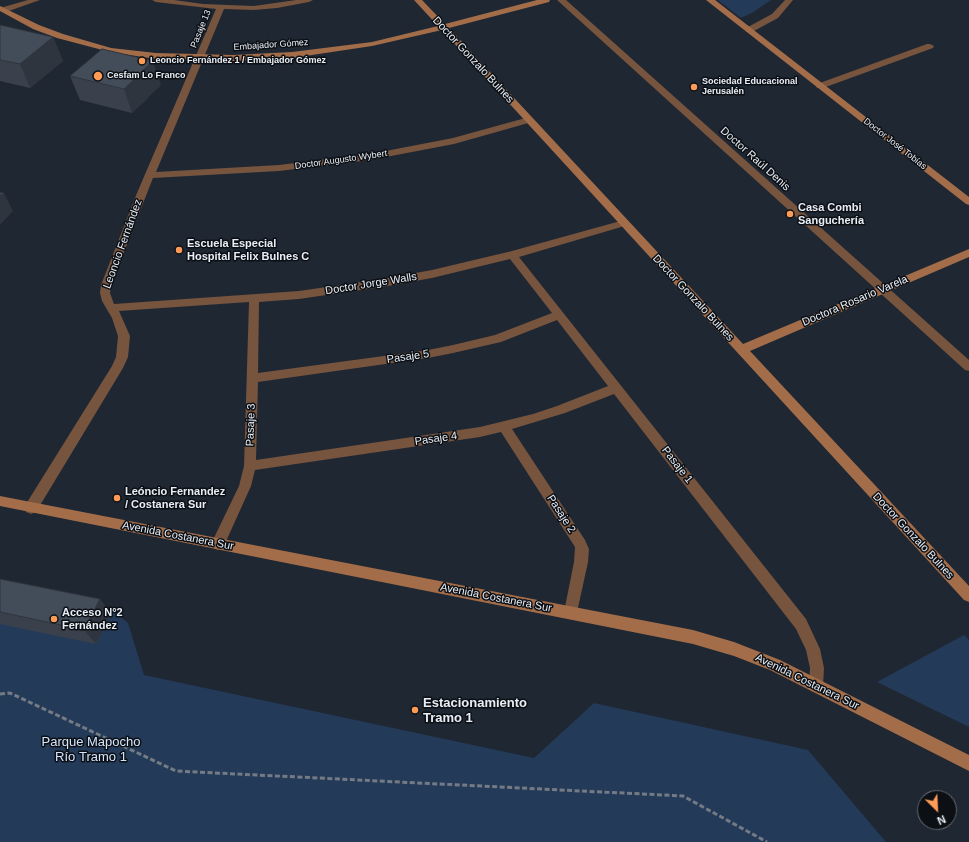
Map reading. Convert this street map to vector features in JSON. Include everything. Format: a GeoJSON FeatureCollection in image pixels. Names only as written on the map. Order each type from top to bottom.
{"type":"FeatureCollection","features":[{"type":"Feature","properties":{"kind":"street"},"geometry":{"type":"LineString","coordinates":[[2,9],[36,0]]}},
{"type":"Feature","properties":{"kind":"street"},"geometry":{"type":"LineString","coordinates":[[156,0],[221,7],[268,7],[306,0]]}},
{"type":"Feature","properties":{"kind":"street","name":"Doctor Gonzalo Bulnes"},"geometry":{"type":"LineString","coordinates":[[418,0],[969,596]]}},
{"type":"Feature","properties":{"kind":"street","name":"Embajador Gómez"},"geometry":{"type":"LineString","coordinates":[[2,9],[36,27],[87,44],[135,54],[200,58],[267,56],[318,52],[372,44],[546,0]]}},
{"type":"Feature","properties":{"kind":"street","name":"Doctor Raúl Denis"},"geometry":{"type":"LineString","coordinates":[[561,0],[969,367]]}},
{"type":"Feature","properties":{"kind":"street","name":"Doctor José Tobías"},"geometry":{"type":"LineString","coordinates":[[710,0],[969,202]]}},
{"type":"Feature","properties":{"kind":"street"},"geometry":{"type":"LineString","coordinates":[[748,30],[775,16],[789,0]]}},
{"type":"Feature","properties":{"kind":"street","name":"Pasaje 13"},"geometry":{"type":"LineString","coordinates":[[200,58],[221,7]]}},
{"type":"Feature","properties":{"kind":"street"},"geometry":{"type":"LineString","coordinates":[[820,86],[930,46]]}},
{"type":"Feature","properties":{"kind":"street","name":"Leoncio Fernández"},"geometry":{"type":"LineString","coordinates":[[31,508],[117,368],[122,357],[124,336],[112,308],[107,301],[105,293],[106,284],[150,175],[200,58]]}},
{"type":"Feature","properties":{"kind":"street","name":"Doctor Augusto Wybert"},"geometry":{"type":"LineString","coordinates":[[150,175],[279,168],[370,157],[454,141],[529,120]]}},
{"type":"Feature","properties":{"kind":"street","name":"Doctor Jorge Walls"},"geometry":{"type":"LineString","coordinates":[[112,308],[254,299],[307,294],[388,282],[446,271],[512,255],[624,223]]}},
{"type":"Feature","properties":{"kind":"street","name":"Doctora Rosario Varela"},"geometry":{"type":"LineString","coordinates":[[741,350],[969,253]]}},
{"type":"Feature","properties":{"kind":"street","name":"Pasaje 1"},"geometry":{"type":"LineString","coordinates":[[512,255],[801,624],[813,649],[817,668],[816,686]]}},
{"type":"Feature","properties":{"kind":"street","name":"Pasaje 3"},"geometry":{"type":"LineString","coordinates":[[218,544],[245,486],[250,466],[254,299]]}},
{"type":"Feature","properties":{"kind":"street","name":"Pasaje 5"},"geometry":{"type":"LineString","coordinates":[[252,378],[428,354],[453,349],[497,339],[558,315]]}},
{"type":"Feature","properties":{"kind":"street","name":"Pasaje 4"},"geometry":{"type":"LineString","coordinates":[[250,466],[455,437],[504,427],[561,410],[616,388]]}},
{"type":"Feature","properties":{"kind":"street","name":"Pasaje 2"},"geometry":{"type":"LineString","coordinates":[[504,427],[582,549],[581,562],[571,612]]}},
{"type":"Feature","properties":{"kind":"street","name":"Avenida Costanera Sur"},"geometry":{"type":"LineString","coordinates":[[1,504],[31,508],[571,612],[693,637],[734,649],[775,665],[969,763]]}},
{"type":"Feature","properties":{"kind":"path"},"geometry":{"type":"LineString","coordinates":[[0,694],[10,692],[176,771],[683,796],[767,842]]}},
{"type":"Feature","properties":{"kind":"green space"},"geometry":{"type":"Polygon","coordinates":[[[718,0],[771,0],[752,13],[741,18],[718,0]]]}},
{"type":"Feature","properties":{"kind":"green space","name":"Parque Mapocho Río Tramo 1"},"geometry":{"type":"Polygon","coordinates":[[[0,590],[114,611],[128,623],[144,675],[534,758],[594,703],[808,750],[886,842],[0,842],[0,590]]]}},
{"type":"Feature","properties":{"kind":"green space"},"geometry":{"type":"Polygon","coordinates":[[[964,635],[969,640],[969,727],[877,682],[964,635]]]}},
{"type":"Feature","properties":{"kind":"building"},"geometry":{"type":"Polygon","coordinates":[[[0,25],[53,37],[20,64],[0,60],[0,25]]]}},
{"type":"Feature","properties":{"kind":"building"},"geometry":{"type":"Polygon","coordinates":[[[102,49],[153,61],[124,89],[70,76],[102,49]]]}},
{"type":"Feature","properties":{"kind":"building"},"geometry":{"type":"Polygon","coordinates":[[[0,579],[100,599],[84,630],[0,612],[0,579]]]}},
{"type":"Feature","properties":{"kind":"place","name":"Leoncio Fernández 1 / Embajador Gómez"},"geometry":{"type":"Point","coordinates":[142,61]}},
{"type":"Feature","properties":{"kind":"place","name":"Cesfam Lo Franco"},"geometry":{"type":"Point","coordinates":[98,76]}},
{"type":"Feature","properties":{"kind":"place","name":"Sociedad Educacional Jerusalén"},"geometry":{"type":"Point","coordinates":[694,87]}},
{"type":"Feature","properties":{"kind":"place","name":"Casa Combi Sanguchería"},"geometry":{"type":"Point","coordinates":[790,214]}},
{"type":"Feature","properties":{"kind":"place","name":"Escuela Especial Hospital Felix Bulnes C"},"geometry":{"type":"Point","coordinates":[179,250]}},
{"type":"Feature","properties":{"kind":"place","name":"Leóncio Fernandez / Costanera Sur"},"geometry":{"type":"Point","coordinates":[117,498]}},
{"type":"Feature","properties":{"kind":"place","name":"Acceso N°2 Fernández"},"geometry":{"type":"Point","coordinates":[54,619]}},
{"type":"Feature","properties":{"kind":"place","name":"Estacionamiento Tramo 1"},"geometry":{"type":"Point","coordinates":[415,710]}}]}
